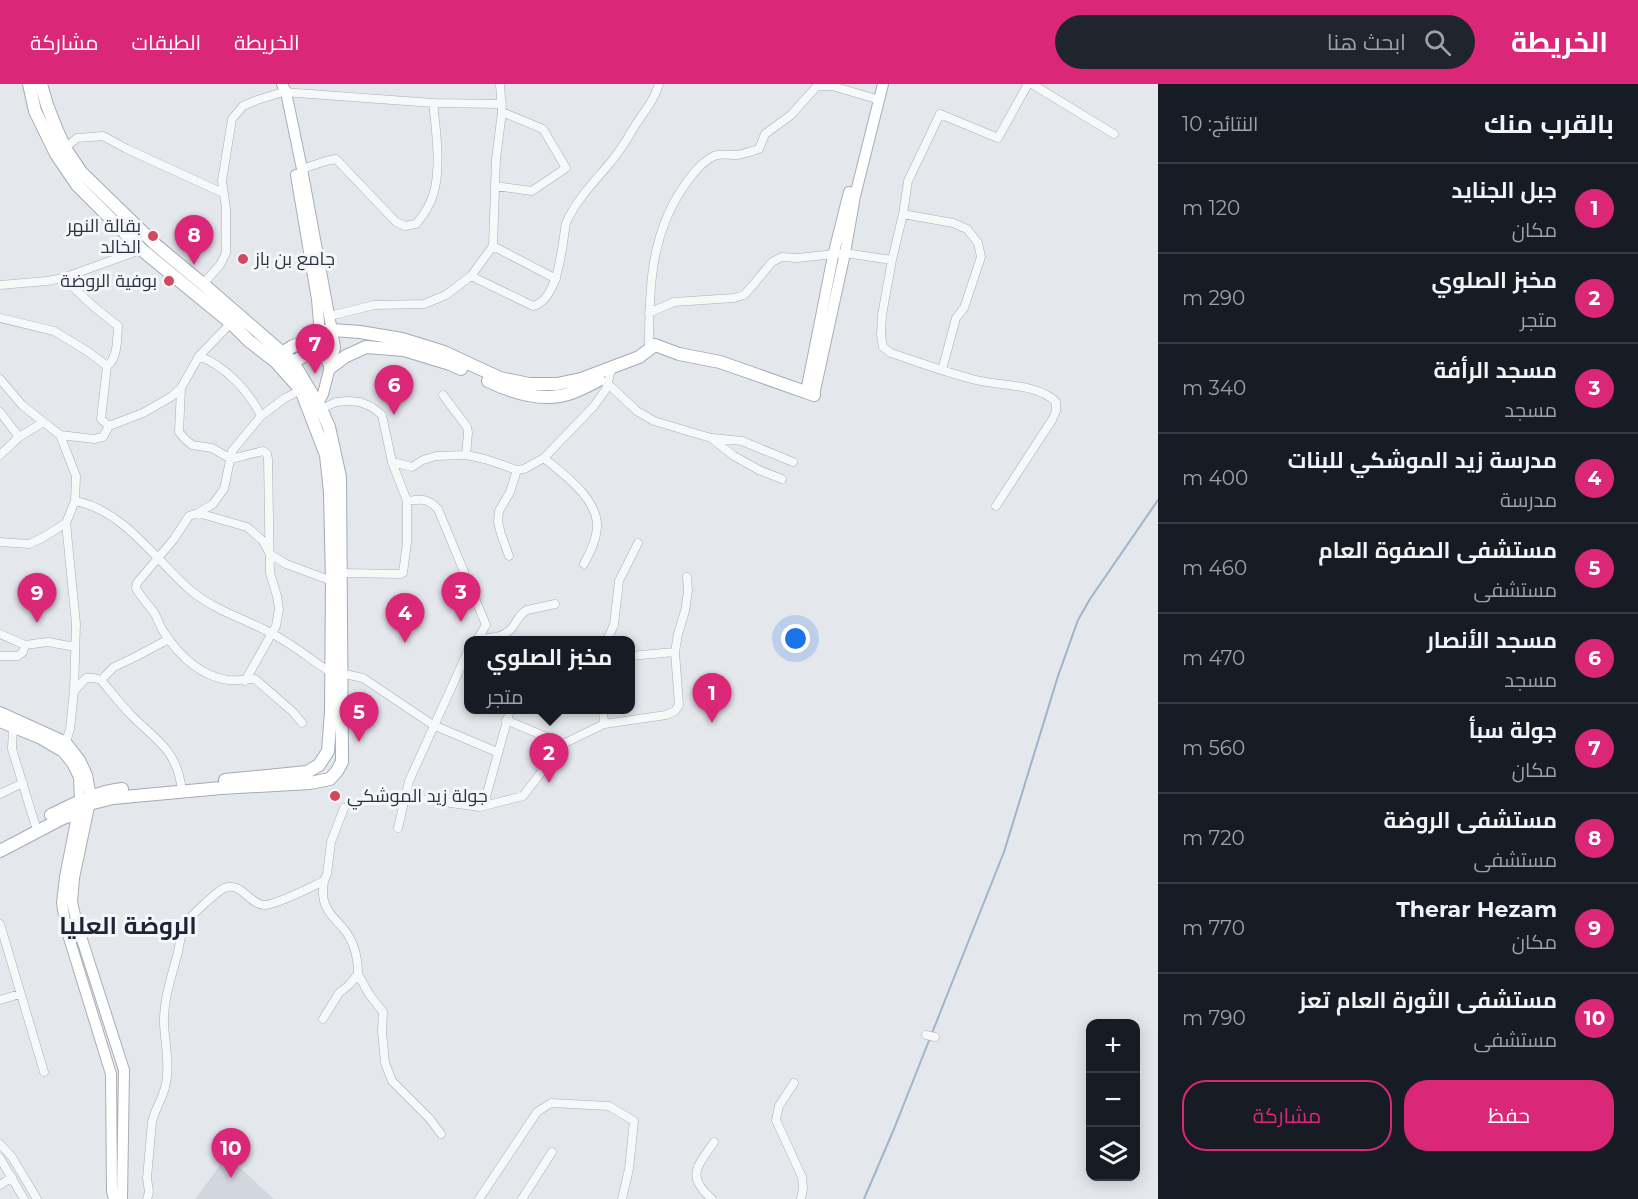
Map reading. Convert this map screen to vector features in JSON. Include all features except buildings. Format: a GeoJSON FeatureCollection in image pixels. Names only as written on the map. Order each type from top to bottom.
{"type":"FeatureCollection","features":[{"type":"Feature","properties":{"kind":"main road"},"geometry":{"type":"LineString","coordinates":[[29,84],[36,111],[56,154],[77,185],[142,250],[231,323],[249,341],[279,357]]}},
{"type":"Feature","properties":{"kind":"main road"},"geometry":{"type":"LineString","coordinates":[[0,843],[35,824],[84,804],[113,798],[310,783],[330,779],[342,762],[335,673],[340,477],[329,427],[319,407],[289,367],[203,284],[156,245],[81,172],[65,148],[41,84]]}},
{"type":"Feature","properties":{"kind":"main road"},"geometry":{"type":"LineString","coordinates":[[810,393],[833,256],[876,84]]}},
{"type":"Feature","properties":{"kind":"main road"},"geometry":{"type":"LineString","coordinates":[[810,393],[845,254],[855,196],[883,84]]}},
{"type":"Feature","properties":{"kind":"main road"},"geometry":{"type":"LineString","coordinates":[[284,90],[303,170],[330,316],[321,347],[289,367]]}},
{"type":"Feature","properties":{"kind":"main road"},"geometry":{"type":"LineString","coordinates":[[284,90],[317,299],[326,332],[335,347],[319,407],[310,417]]}},
{"type":"Feature","properties":{"kind":"main road"},"geometry":{"type":"LineString","coordinates":[[279,357],[326,332],[360,332],[402,339],[444,352],[500,378],[529,384],[557,384],[581,379],[639,357],[654,345],[679,354],[720,362],[810,393]]}},
{"type":"Feature","properties":{"kind":"main road"},"geometry":{"type":"LineString","coordinates":[[321,347],[330,368]]}},
{"type":"Feature","properties":{"kind":"main road"},"geometry":{"type":"LineString","coordinates":[[330,368],[346,356],[366,347],[404,350],[450,364],[504,389],[531,396],[560,396],[603,378],[611,367]]}},
{"type":"Feature","properties":{"kind":"main road"},"geometry":{"type":"LineString","coordinates":[[289,367],[301,390],[326,455],[336,577]]}},
{"type":"Feature","properties":{"kind":"main road"},"geometry":{"type":"LineString","coordinates":[[0,851],[63,818],[106,791],[303,773],[315,768],[328,751],[335,673]]}},
{"type":"Feature","properties":{"kind":"main road"},"geometry":{"type":"LineString","coordinates":[[0,712],[66,741],[80,760],[87,775],[72,902],[124,1070],[122,1199]]}},
{"type":"Feature","properties":{"kind":"main road"},"geometry":{"type":"LineString","coordinates":[[0,722],[41,739],[63,752],[79,777],[84,804],[65,877],[62,903],[66,928],[111,1074],[112,1191],[114,1199]]}},
{"type":"Feature","properties":{"kind":"street"},"geometry":{"type":"LineString","coordinates":[[330,316],[374,305],[424,304],[446,295],[471,276],[493,246],[496,159],[502,108],[500,84]]}},
{"type":"Feature","properties":{"kind":"street"},"geometry":{"type":"LineString","coordinates":[[471,276],[533,306],[545,300],[555,279],[566,223],[587,190],[619,152],[648,109],[659,84]]}},
{"type":"Feature","properties":{"kind":"street"},"geometry":{"type":"LineString","coordinates":[[996,506],[1052,420],[1056,411],[1056,402],[1049,394],[1039,390],[973,380],[891,354],[883,347],[880,335],[908,181],[939,114],[998,138],[1028,84]]}},
{"type":"Feature","properties":{"kind":"street"},"geometry":{"type":"LineString","coordinates":[[1032,84],[1114,134]]}},
{"type":"Feature","properties":{"kind":"street"},"geometry":{"type":"LineString","coordinates":[[649,348],[650,288],[659,236],[671,206],[703,162],[717,154],[738,154],[759,149],[765,134],[791,115],[817,86],[832,86],[873,98]]}},
{"type":"Feature","properties":{"kind":"street"},"geometry":{"type":"LineString","coordinates":[[203,284],[226,253],[226,208],[222,181],[232,119],[243,106],[284,90],[502,108],[543,129],[566,168],[532,191],[495,186]]}},
{"type":"Feature","properties":{"kind":"street"},"geometry":{"type":"LineString","coordinates":[[303,170],[336,159],[396,222],[405,226],[416,224],[434,194],[436,181],[433,103]]}},
{"type":"Feature","properties":{"kind":"street"},"geometry":{"type":"LineString","coordinates":[[65,148],[77,138],[102,136],[223,193]]}},
{"type":"Feature","properties":{"kind":"street"},"geometry":{"type":"LineString","coordinates":[[903,214],[953,223],[968,229],[978,243],[981,257],[964,308],[956,318],[942,370]]}},
{"type":"Feature","properties":{"kind":"street"},"geometry":{"type":"LineString","coordinates":[[0,285],[63,278],[156,245]]}},
{"type":"Feature","properties":{"kind":"street"},"geometry":{"type":"LineString","coordinates":[[493,246],[555,279]]}},
{"type":"Feature","properties":{"kind":"street"},"geometry":{"type":"LineString","coordinates":[[649,313],[674,302],[734,298],[744,295],[771,262],[782,257],[845,254],[892,260]]}},
{"type":"Feature","properties":{"kind":"street"},"geometry":{"type":"LineString","coordinates":[[63,278],[94,308],[118,326],[116,349],[112,363],[107,366]]}},
{"type":"Feature","properties":{"kind":"street"},"geometry":{"type":"LineString","coordinates":[[0,318],[54,331],[107,366]]}},
{"type":"Feature","properties":{"kind":"street"},"geometry":{"type":"LineString","coordinates":[[0,379],[22,405],[60,435],[94,439],[103,437],[109,426],[143,413],[171,397],[181,388],[199,356],[231,323]]}},
{"type":"Feature","properties":{"kind":"street"},"geometry":{"type":"LineString","coordinates":[[199,356],[210,361],[234,380],[249,395],[261,416]]}},
{"type":"Feature","properties":{"kind":"street"},"geometry":{"type":"LineString","coordinates":[[107,366],[101,419],[109,426]]}},
{"type":"Feature","properties":{"kind":"street"},"geometry":{"type":"LineString","coordinates":[[392,462],[412,467],[436,456],[466,455],[517,470],[524,469],[544,458],[594,406],[606,389],[611,367]]}},
{"type":"Feature","properties":{"kind":"street"},"geometry":{"type":"LineString","coordinates":[[608,384],[638,411],[654,421],[711,438],[742,441],[793,462]]}},
{"type":"Feature","properties":{"kind":"street"},"geometry":{"type":"LineString","coordinates":[[181,388],[179,432],[192,445],[212,448],[231,459],[263,451],[267,454],[270,573],[278,596],[279,609],[276,626],[245,681]]}},
{"type":"Feature","properties":{"kind":"street"},"geometry":{"type":"LineString","coordinates":[[301,390],[285,398],[261,416],[232,451],[224,489],[213,504],[189,516],[136,588],[156,616],[162,630],[187,660],[210,675],[227,680],[255,679],[293,712],[302,723]]}},
{"type":"Feature","properties":{"kind":"street"},"geometry":{"type":"LineString","coordinates":[[443,395],[467,427],[466,455]]}},
{"type":"Feature","properties":{"kind":"street"},"geometry":{"type":"LineString","coordinates":[[198,513],[247,527],[263,541],[270,554],[286,564],[336,577],[403,573],[407,543],[407,501],[392,462],[382,415],[372,407],[348,400],[319,407]]}},
{"type":"Feature","properties":{"kind":"street"},"geometry":{"type":"LineString","coordinates":[[0,412],[19,437]]}},
{"type":"Feature","properties":{"kind":"street"},"geometry":{"type":"LineString","coordinates":[[0,455],[19,437],[42,423]]}},
{"type":"Feature","properties":{"kind":"street"},"geometry":{"type":"LineString","coordinates":[[60,435],[76,476],[75,501],[66,523],[76,624],[74,691],[70,729],[66,741]]}},
{"type":"Feature","properties":{"kind":"street"},"geometry":{"type":"LineString","coordinates":[[711,438],[734,456],[759,470],[782,479]]}},
{"type":"Feature","properties":{"kind":"street"},"geometry":{"type":"LineString","coordinates":[[544,458],[583,493],[593,509],[598,526],[594,545],[584,564]]}},
{"type":"Feature","properties":{"kind":"street"},"geometry":{"type":"LineString","coordinates":[[509,556],[498,522],[499,511],[510,492],[517,470]]}},
{"type":"Feature","properties":{"kind":"street"},"geometry":{"type":"LineString","coordinates":[[407,501],[423,499],[432,502],[438,508],[486,625],[480,636]]}},
{"type":"Feature","properties":{"kind":"street"},"geometry":{"type":"LineString","coordinates":[[75,501],[90,503],[113,515],[190,590],[221,610],[271,633],[335,673],[363,678],[433,725],[497,752]]}},
{"type":"Feature","properties":{"kind":"street"},"geometry":{"type":"LineString","coordinates":[[0,542],[29,544],[66,523]]}},
{"type":"Feature","properties":{"kind":"street"},"geometry":{"type":"LineString","coordinates":[[609,636],[614,624],[619,581],[638,543]]}},
{"type":"Feature","properties":{"kind":"street"},"geometry":{"type":"LineString","coordinates":[[406,798],[480,807],[523,796],[563,744],[604,724],[666,715],[675,711],[679,705],[675,652],[685,611],[688,591],[687,577]]}},
{"type":"Feature","properties":{"kind":"street"},"geometry":{"type":"LineString","coordinates":[[500,636],[512,628],[522,612],[555,604]]}},
{"type":"Feature","properties":{"kind":"street"},"geometry":{"type":"LineString","coordinates":[[0,634],[25,645],[48,642],[75,647]]}},
{"type":"Feature","properties":{"kind":"street"},"geometry":{"type":"LineString","coordinates":[[101,680],[114,666],[169,639]]}},
{"type":"Feature","properties":{"kind":"street"},"geometry":{"type":"LineString","coordinates":[[0,656],[18,656],[23,652],[25,645]]}},
{"type":"Feature","properties":{"kind":"street"},"geometry":{"type":"LineString","coordinates":[[635,656],[675,652]]}},
{"type":"Feature","properties":{"kind":"street"},"geometry":{"type":"LineString","coordinates":[[398,828],[409,781],[464,658]]}},
{"type":"Feature","properties":{"kind":"street"},"geometry":{"type":"LineString","coordinates":[[74,691],[86,678],[101,680],[128,712],[163,744],[178,769],[181,784]]}},
{"type":"Feature","properties":{"kind":"street"},"geometry":{"type":"LineString","coordinates":[[480,807],[484,804],[508,714]]}},
{"type":"Feature","properties":{"kind":"street"},"geometry":{"type":"LineString","coordinates":[[603,714],[604,724]]}},
{"type":"Feature","properties":{"kind":"street"},"geometry":{"type":"LineString","coordinates":[[506,720],[563,744]]}},
{"type":"Feature","properties":{"kind":"street"},"geometry":{"type":"LineString","coordinates":[[13,727],[12,749],[35,824]]}},
{"type":"Feature","properties":{"kind":"street"},"geometry":{"type":"LineString","coordinates":[[0,794],[23,783]]}},
{"type":"Feature","properties":{"kind":"street"},"geometry":{"type":"LineString","coordinates":[[344,808],[331,842],[324,881],[324,903],[329,913],[350,939],[354,948],[358,974],[369,994],[383,1012],[385,1064],[392,1081],[430,1119],[441,1134]]}},
{"type":"Feature","properties":{"kind":"street"},"geometry":{"type":"LineString","coordinates":[[147,1199],[152,1122],[167,1082],[167,1044],[164,1023],[166,1001],[182,933],[187,922],[226,887],[236,887],[254,901],[264,905],[324,881]]}},
{"type":"Feature","properties":{"kind":"street"},"geometry":{"type":"LineString","coordinates":[[0,924],[44,1072]]}},
{"type":"Feature","properties":{"kind":"street"},"geometry":{"type":"LineString","coordinates":[[323,1019],[339,993],[358,974]]}},
{"type":"Feature","properties":{"kind":"street"},"geometry":{"type":"LineString","coordinates":[[0,1000],[20,994]]}},
{"type":"Feature","properties":{"kind":"street"},"geometry":{"type":"LineString","coordinates":[[794,1083],[779,1106],[776,1120],[802,1177],[801,1199]]}},
{"type":"Feature","properties":{"kind":"street"},"geometry":{"type":"LineString","coordinates":[[479,1199],[537,1112],[550,1103],[609,1106],[634,1120],[629,1169],[622,1199]]}},
{"type":"Feature","properties":{"kind":"street"},"geometry":{"type":"LineString","coordinates":[[712,1199],[696,1180],[696,1169],[714,1142]]}},
{"type":"Feature","properties":{"kind":"street"},"geometry":{"type":"LineString","coordinates":[[0,1144],[12,1157],[36,1199]]}},
{"type":"Feature","properties":{"kind":"street"},"geometry":{"type":"LineString","coordinates":[[522,1199],[552,1152]]}},
{"type":"Feature","properties":{"kind":"street"},"geometry":{"type":"LineString","coordinates":[[0,1158],[21,1197]]}},
{"type":"Feature","properties":{"kind":"street"},"geometry":{"type":"LineString","coordinates":[[0,1185],[12,1177]]}},
{"type":"Feature","properties":{"kind":"shaded area"},"geometry":{"type":"Polygon","coordinates":[[[227,1156],[274,1199],[195,1199],[227,1156]]]}},
{"type":"Feature","properties":{"kind":"waterway"},"geometry":{"type":"LineString","coordinates":[[932,1033],[1004,852],[1058,676],[1078,620],[1158,500]]}},
{"type":"Feature","properties":{"kind":"waterway"},"geometry":{"type":"LineString","coordinates":[[864,1199],[930,1038]]}},
{"type":"Feature","properties":{"kind":"place","name":"بقالة النهر الخالد"},"geometry":{"type":"Point","coordinates":[153,236]}},
{"type":"Feature","properties":{"kind":"place","name":"جامع بن باز"},"geometry":{"type":"Point","coordinates":[243,259]}},
{"type":"Feature","properties":{"kind":"place","name":"مستشفى الروضة"},"geometry":{"type":"Point","coordinates":[194,265]}},
{"type":"Feature","properties":{"kind":"place","name":"بوفية الروضة"},"geometry":{"type":"Point","coordinates":[169,281]}},
{"type":"Feature","properties":{"kind":"place","name":"جولة سبأ"},"geometry":{"type":"Point","coordinates":[315,374]}},
{"type":"Feature","properties":{"kind":"place","name":"مسجد الأنصار"},"geometry":{"type":"Point","coordinates":[394,415]}},
{"type":"Feature","properties":{"kind":"place","name":"مسجد الرأفة"},"geometry":{"type":"Point","coordinates":[461,622]}},
{"type":"Feature","properties":{"kind":"place","name":"Therar Hezam"},"geometry":{"type":"Point","coordinates":[37,623]}},
{"type":"Feature","properties":{"kind":"place","name":"مدرسة زيد الموشكي للبنات"},"geometry":{"type":"Point","coordinates":[405,643]}},
{"type":"Feature","properties":{"kind":"place","name":"جبل الجنايد"},"geometry":{"type":"Point","coordinates":[712,723]}},
{"type":"Feature","properties":{"kind":"place","name":"مستشفى الصفوة العام"},"geometry":{"type":"Point","coordinates":[359,742]}},
{"type":"Feature","properties":{"kind":"place","name":"مخبز الصلوي"},"geometry":{"type":"Point","coordinates":[549,783]}},
{"type":"Feature","properties":{"kind":"place","name":"جولة زيد الموشكي"},"geometry":{"type":"Point","coordinates":[335,796]}},
{"type":"Feature","properties":{"kind":"place","name":"مستشفى الثورة العام تعز"},"geometry":{"type":"Point","coordinates":[231,1178]}},
{"type":"Feature","properties":{"kind":"district","name":"الروضة العليا"},"geometry":{"type":"Point","coordinates":[128,925]}}]}
